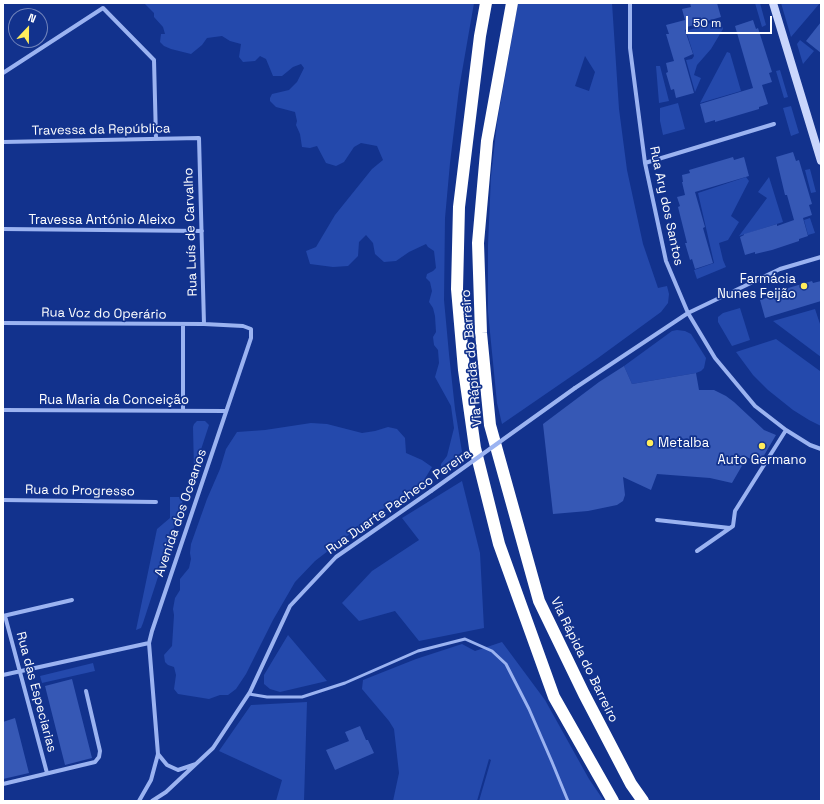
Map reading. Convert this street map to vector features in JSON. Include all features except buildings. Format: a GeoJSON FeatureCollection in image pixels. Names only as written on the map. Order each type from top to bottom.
{"type":"FeatureCollection","features":[{"type":"Feature","properties":{"kind":"highway","name":"Via Rápida do Barreiro"},"geometry":{"type":"LineString","coordinates":[[486,3],[480,36],[459,207],[456,289],[464,370],[475,448],[500,544],[554,697],[613,801]]}},
{"type":"Feature","properties":{"kind":"highway","name":"Via Rápida do Barreiro"},"geometry":{"type":"LineString","coordinates":[[512,3],[487,141],[478,243],[481,333],[490,425],[539,601],[584,694],[631,784],[643,801]]}},
{"type":"Feature","properties":{"kind":"main road"},"geometry":{"type":"LineString","coordinates":[[773,3],[821,161]]}},
{"type":"Feature","properties":{"kind":"street","name":"Rua Ary dos Santos"},"geometry":{"type":"LineString","coordinates":[[630,3],[630,48],[645,163],[666,261],[688,312],[715,358],[755,406],[786,430],[810,445],[821,449]]}},
{"type":"Feature","properties":{"kind":"street"},"geometry":{"type":"LineString","coordinates":[[3,73],[103,8],[154,60],[156,139]]}},
{"type":"Feature","properties":{"kind":"street"},"geometry":{"type":"LineString","coordinates":[[645,163],[774,124]]}},
{"type":"Feature","properties":{"kind":"street","name":"Travessa da República"},"geometry":{"type":"LineString","coordinates":[[3,142],[199,138]]}},
{"type":"Feature","properties":{"kind":"street","name":"Rua Luís de Carvalho"},"geometry":{"type":"LineString","coordinates":[[199,138],[204,324]]}},
{"type":"Feature","properties":{"kind":"street","name":"Travessa António Aleixo"},"geometry":{"type":"LineString","coordinates":[[3,230],[202,231]]}},
{"type":"Feature","properties":{"kind":"street","name":"Rua Duarte Pacheco Pereira"},"geometry":{"type":"LineString","coordinates":[[152,801],[166,792],[198,764],[213,748],[249,694],[290,606],[336,557],[431,492],[575,388],[688,312],[780,269],[821,257]]}},
{"type":"Feature","properties":{"kind":"street","name":"Rua Voz do Operário"},"geometry":{"type":"LineString","coordinates":[[3,323],[204,324]]}},
{"type":"Feature","properties":{"kind":"street"},"geometry":{"type":"LineString","coordinates":[[183,324],[183,411]]}},
{"type":"Feature","properties":{"kind":"street","name":"Avenida dos Oceanos"},"geometry":{"type":"LineString","coordinates":[[139,801],[151,780],[158,754],[149,643],[225,411],[251,338],[251,329],[243,326],[204,324]]}},
{"type":"Feature","properties":{"kind":"street","name":"Rua Maria da Conceição"},"geometry":{"type":"LineString","coordinates":[[3,410],[225,411]]}},
{"type":"Feature","properties":{"kind":"street"},"geometry":{"type":"LineString","coordinates":[[698,551],[733,526],[736,511],[786,430]]}},
{"type":"Feature","properties":{"kind":"street","name":"Rua do Progresso"},"geometry":{"type":"LineString","coordinates":[[3,500],[156,502]]}},
{"type":"Feature","properties":{"kind":"street"},"geometry":{"type":"LineString","coordinates":[[658,520],[730,528]]}},
{"type":"Feature","properties":{"kind":"street"},"geometry":{"type":"LineString","coordinates":[[4,616],[72,600]]}},
{"type":"Feature","properties":{"kind":"street","name":"Rua das Especiarias"},"geometry":{"type":"LineString","coordinates":[[4,616],[46,773]]}},
{"type":"Feature","properties":{"kind":"street"},"geometry":{"type":"LineString","coordinates":[[3,675],[149,643]]}},
{"type":"Feature","properties":{"kind":"street"},"geometry":{"type":"LineString","coordinates":[[3,784],[95,762],[99,757],[100,751],[86,691]]}},
{"type":"Feature","properties":{"kind":"street"},"geometry":{"type":"LineString","coordinates":[[158,754],[167,765],[178,770],[198,764]]}},
{"type":"Feature","properties":{"kind":"lane"},"geometry":{"type":"LineString","coordinates":[[249,694],[267,697],[302,697],[345,683],[418,650],[465,639],[492,651],[506,664],[532,716],[568,801]]}},
{"type":"Feature","properties":{"kind":"shaded area"},"geometry":{"type":"Polygon","coordinates":[[[144,3],[474,3],[459,89],[445,218],[444,300],[455,409],[462,452],[441,467],[441,464],[447,456],[454,428],[451,406],[435,377],[439,363],[438,350],[434,345],[433,337],[436,332],[435,316],[433,308],[429,302],[432,291],[430,282],[426,278],[427,274],[436,268],[434,251],[426,244],[409,252],[396,261],[384,262],[375,254],[373,243],[366,235],[359,242],[358,256],[348,266],[333,267],[310,264],[306,251],[316,247],[335,215],[372,169],[383,160],[377,146],[361,143],[354,147],[344,162],[336,166],[326,163],[317,146],[310,148],[302,147],[300,134],[296,125],[297,121],[295,112],[276,107],[270,101],[272,94],[289,90],[297,82],[304,68],[301,64],[293,67],[282,76],[273,76],[266,59],[260,56],[255,61],[243,62],[239,57],[241,44],[230,41],[222,36],[207,38],[202,45],[191,54],[171,49],[164,46],[160,42],[161,34],[165,34],[163,27],[154,17],[154,13],[144,3]]]}},
{"type":"Feature","properties":{"kind":"shaded area"},"geometry":{"type":"Polygon","coordinates":[[[518,3],[612,3],[619,109],[627,170],[643,244],[658,288],[667,286],[669,294],[668,303],[661,312],[598,358],[502,424],[497,403],[488,312],[488,245],[491,176],[497,123],[518,3]],[[585,56],[575,86],[589,91],[595,72],[585,56]]]}},
{"type":"Feature","properties":{"kind":"shaded area"},"geometry":{"type":"Polygon","coordinates":[[[755,3],[760,3],[766,25],[762,27],[755,3]]]}},
{"type":"Feature","properties":{"kind":"shaded area"},"geometry":{"type":"Polygon","coordinates":[[[781,3],[820,3],[791,37],[781,3]]]}},
{"type":"Feature","properties":{"kind":"shaded area"},"geometry":{"type":"Polygon","coordinates":[[[720,20],[723,29],[711,49],[697,65],[694,75],[701,78],[695,92],[686,60],[692,59],[694,56],[686,31],[720,20]]]}},
{"type":"Feature","properties":{"kind":"shaded area"},"geometry":{"type":"Polygon","coordinates":[[[800,40],[814,51],[803,64],[797,44],[800,40]]]}},
{"type":"Feature","properties":{"kind":"shaded area"},"geometry":{"type":"Polygon","coordinates":[[[727,52],[730,53],[741,91],[700,103],[727,52]]]}},
{"type":"Feature","properties":{"kind":"shaded area"},"geometry":{"type":"Polygon","coordinates":[[[656,66],[660,66],[669,101],[659,103],[656,66]]]}},
{"type":"Feature","properties":{"kind":"shaded area"},"geometry":{"type":"Polygon","coordinates":[[[780,70],[788,97],[784,98],[776,71],[780,70]]]}},
{"type":"Feature","properties":{"kind":"shaded area"},"geometry":{"type":"Polygon","coordinates":[[[678,103],[685,129],[663,135],[660,121],[660,108],[678,103]]]}},
{"type":"Feature","properties":{"kind":"shaded area"},"geometry":{"type":"Polygon","coordinates":[[[791,106],[799,133],[791,136],[783,108],[791,106]]]}},
{"type":"Feature","properties":{"kind":"shaded area"},"geometry":{"type":"Polygon","coordinates":[[[810,169],[816,192],[811,193],[805,170],[810,169]]]}},
{"type":"Feature","properties":{"kind":"shaded area"},"geometry":{"type":"Polygon","coordinates":[[[746,177],[749,181],[731,216],[739,222],[728,240],[719,243],[726,267],[697,279],[694,270],[714,263],[698,193],[746,177]]]}},
{"type":"Feature","properties":{"kind":"shaded area"},"geometry":{"type":"Polygon","coordinates":[[[769,177],[783,222],[739,236],[767,198],[758,192],[769,177]]]}},
{"type":"Feature","properties":{"kind":"shaded area"},"geometry":{"type":"Polygon","coordinates":[[[810,218],[815,233],[808,235],[804,220],[810,218]]]}},
{"type":"Feature","properties":{"kind":"shaded area"},"geometry":{"type":"Polygon","coordinates":[[[740,308],[750,340],[732,346],[718,322],[718,317],[723,313],[740,308]]]}},
{"type":"Feature","properties":{"kind":"shaded area"},"geometry":{"type":"Polygon","coordinates":[[[815,309],[821,327],[821,357],[773,321],[815,309]]]}},
{"type":"Feature","properties":{"kind":"shaded area"},"geometry":{"type":"Polygon","coordinates":[[[672,331],[685,331],[691,334],[706,358],[704,368],[696,373],[632,384],[624,366],[672,331]]]}},
{"type":"Feature","properties":{"kind":"shaded area"},"geometry":{"type":"Polygon","coordinates":[[[776,339],[820,371],[821,426],[793,410],[768,390],[753,375],[736,352],[776,339]]]}},
{"type":"Feature","properties":{"kind":"shaded area"},"geometry":{"type":"Polygon","coordinates":[[[197,421],[205,421],[209,425],[194,471],[193,427],[197,421]]]}},
{"type":"Feature","properties":{"kind":"shaded area"},"geometry":{"type":"Polygon","coordinates":[[[311,423],[327,424],[362,433],[388,427],[397,429],[405,438],[406,453],[422,460],[432,467],[421,485],[381,510],[315,561],[295,582],[273,620],[246,674],[236,689],[228,695],[220,695],[209,699],[178,694],[174,689],[176,675],[174,667],[165,662],[164,655],[172,646],[173,609],[175,598],[180,590],[180,579],[189,568],[191,559],[191,544],[207,499],[220,469],[226,449],[237,432],[265,430],[311,423]]]}},
{"type":"Feature","properties":{"kind":"shaded area"},"geometry":{"type":"Polygon","coordinates":[[[462,481],[480,553],[484,628],[419,641],[395,611],[359,621],[342,603],[372,571],[419,540],[402,518],[462,481]]]}},
{"type":"Feature","properties":{"kind":"shaded area"},"geometry":{"type":"Polygon","coordinates":[[[170,497],[184,497],[143,623],[141,628],[136,630],[157,529],[170,518],[170,497]]]}},
{"type":"Feature","properties":{"kind":"shaded area"},"geometry":{"type":"Polygon","coordinates":[[[288,635],[327,681],[280,692],[270,689],[264,684],[264,675],[288,635]]]}},
{"type":"Feature","properties":{"kind":"shaded area"},"geometry":{"type":"Polygon","coordinates":[[[502,642],[545,700],[589,779],[604,801],[479,801],[491,760],[489,759],[477,801],[393,801],[399,773],[394,729],[362,689],[363,680],[416,659],[462,644],[475,651],[502,642]]]}},
{"type":"Feature","properties":{"kind":"shaded area"},"geometry":{"type":"Polygon","coordinates":[[[93,663],[95,671],[42,683],[40,676],[93,663]]]}},
{"type":"Feature","properties":{"kind":"shaded area"},"geometry":{"type":"Polygon","coordinates":[[[307,702],[304,801],[276,801],[282,780],[219,751],[251,705],[307,702]]]}},
{"type":"Feature","properties":{"kind":"place","name":"Farmácia Nunes Feijão"},"geometry":{"type":"Point","coordinates":[804,286]}},
{"type":"Feature","properties":{"kind":"place","name":"Metalba"},"geometry":{"type":"Point","coordinates":[650,443]}},
{"type":"Feature","properties":{"kind":"place","name":"Auto Germano"},"geometry":{"type":"Point","coordinates":[762,446]}}]}
